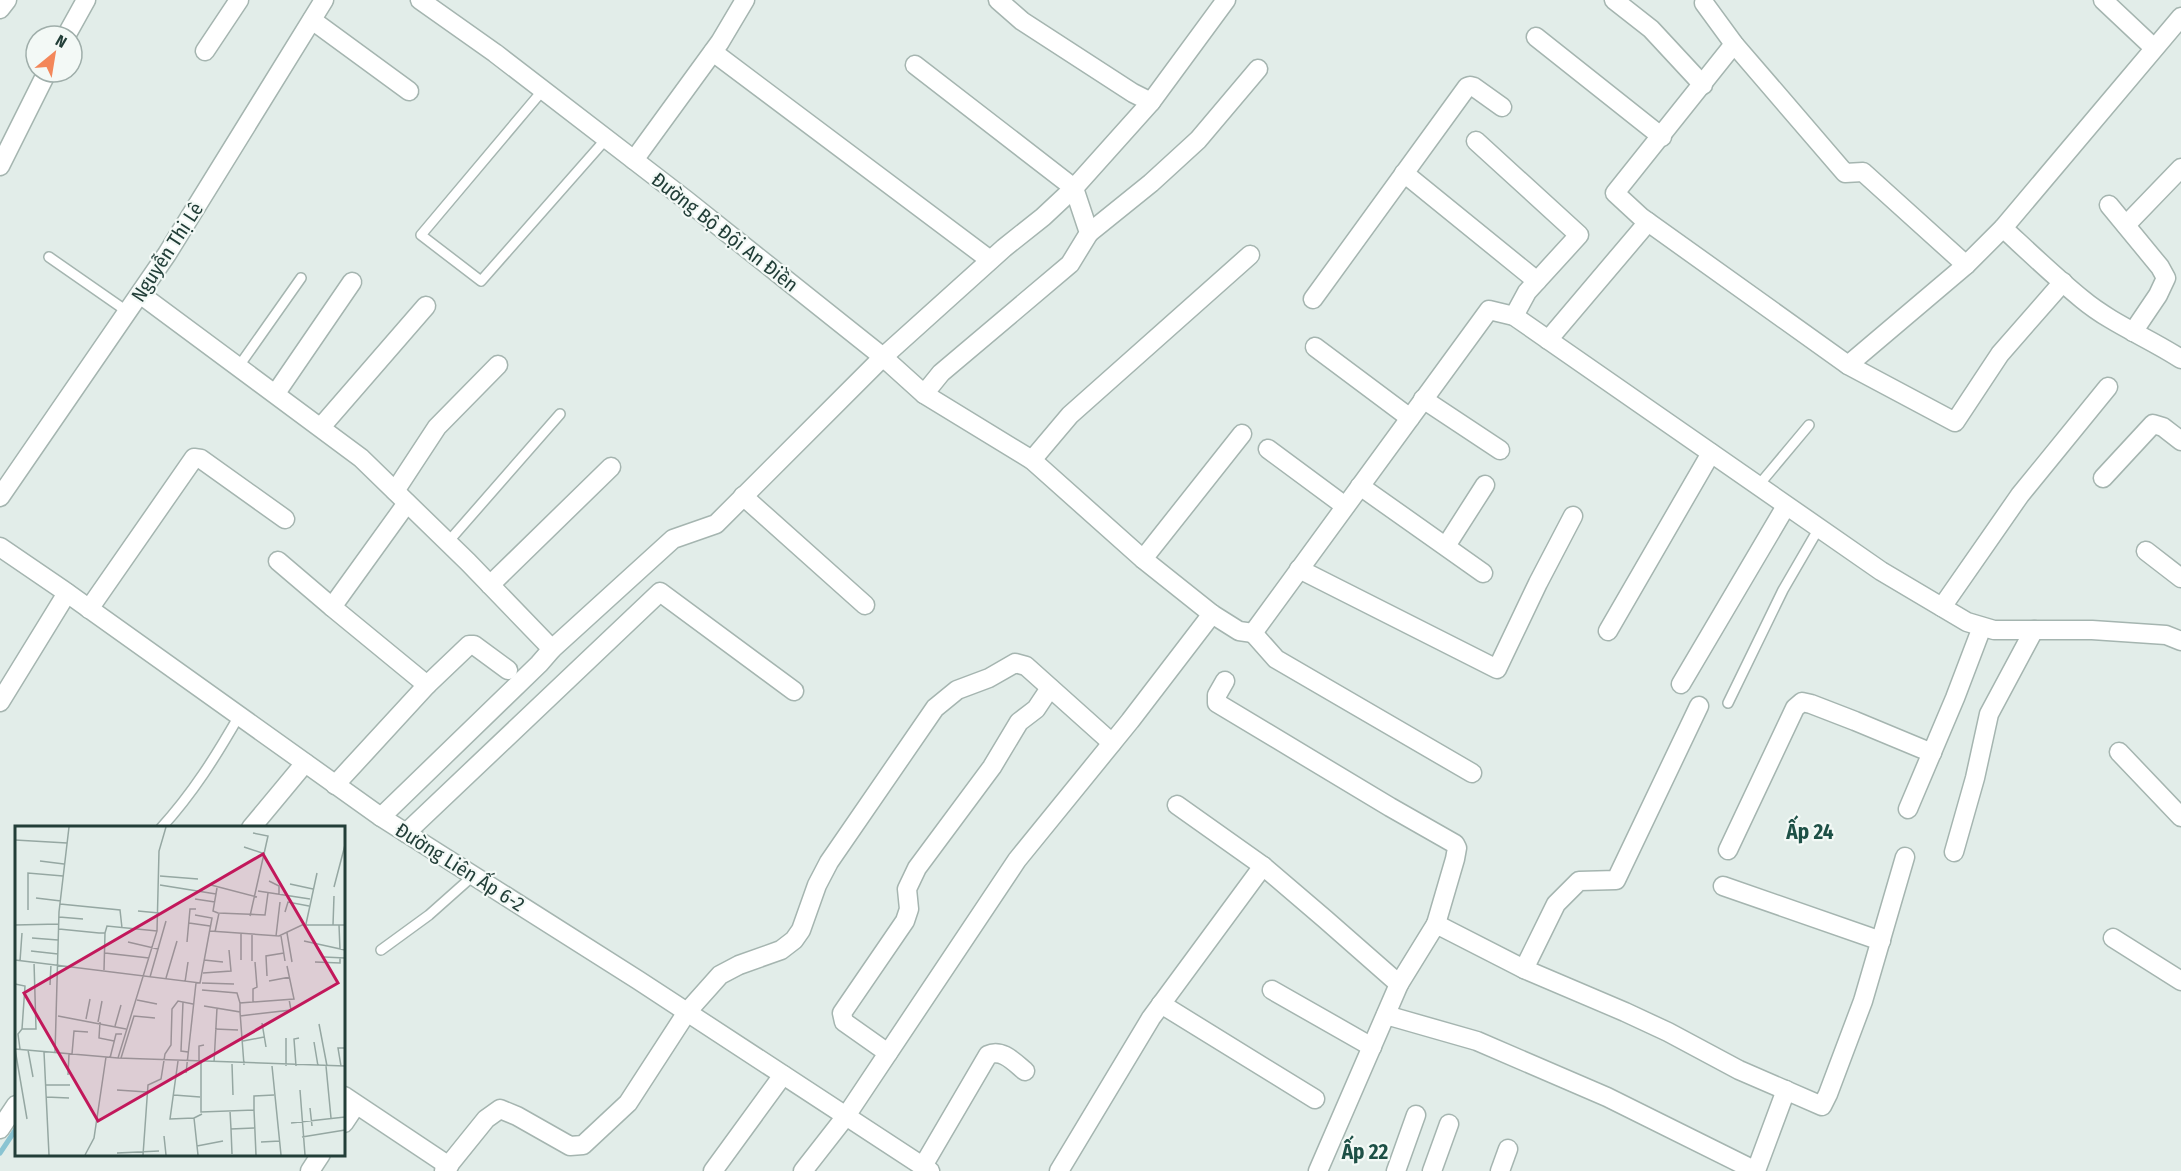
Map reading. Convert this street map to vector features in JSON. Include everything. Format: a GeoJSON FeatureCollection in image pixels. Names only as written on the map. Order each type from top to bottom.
{"type":"FeatureCollection","features":[{"type":"Feature","properties":{"kind":"street"},"geometry":{"type":"LineString","coordinates":[[0,9],[6,0]]}},
{"type":"Feature","properties":{"kind":"street"},"geometry":{"type":"LineString","coordinates":[[73,24],[86,0]]}},
{"type":"Feature","properties":{"kind":"street"},"geometry":{"type":"LineString","coordinates":[[205,51],[239,0]]}},
{"type":"Feature","properties":{"kind":"street","name":"Nguyễn Thị Lê"},"geometry":{"type":"LineString","coordinates":[[0,497],[167,254],[324,0]]}},
{"type":"Feature","properties":{"kind":"street","name":"Đường Bộ Đội An Điền"},"geometry":{"type":"LineString","coordinates":[[420,0],[634,160],[884,357],[924,394],[1032,460],[1143,559],[1212,614],[1239,631],[1253,633]]}},
{"type":"Feature","properties":{"kind":"street"},"geometry":{"type":"LineString","coordinates":[[634,160],[713,52],[745,0]]}},
{"type":"Feature","properties":{"kind":"street"},"geometry":{"type":"LineString","coordinates":[[998,0],[1022,21],[1133,93],[1151,102]]}},
{"type":"Feature","properties":{"kind":"street"},"geometry":{"type":"LineString","coordinates":[[381,817],[552,649],[673,539],[716,524],[884,357],[990,260],[1043,217],[1074,188],[1151,102],[1226,0]]}},
{"type":"Feature","properties":{"kind":"street"},"geometry":{"type":"LineString","coordinates":[[1614,0],[1651,29],[1703,86]]}},
{"type":"Feature","properties":{"kind":"street"},"geometry":{"type":"LineString","coordinates":[[2103,0],[2154,48]]}},
{"type":"Feature","properties":{"kind":"street"},"geometry":{"type":"LineString","coordinates":[[1704,3],[1734,44],[1845,173],[1863,172],[1966,265]]}},
{"type":"Feature","properties":{"kind":"street"},"geometry":{"type":"LineString","coordinates":[[1848,365],[1966,265],[2003,228],[2181,17]]}},
{"type":"Feature","properties":{"kind":"street"},"geometry":{"type":"LineString","coordinates":[[312,20],[409,91]]}},
{"type":"Feature","properties":{"kind":"street"},"geometry":{"type":"LineString","coordinates":[[1536,37],[1662,137]]}},
{"type":"Feature","properties":{"kind":"street"},"geometry":{"type":"LineString","coordinates":[[1734,44],[1703,86],[1615,193],[1648,222],[1848,365],[1955,422],[2001,354],[2063,282]]}},
{"type":"Feature","properties":{"kind":"street"},"geometry":{"type":"LineString","coordinates":[[713,52],[990,260]]}},
{"type":"Feature","properties":{"kind":"street"},"geometry":{"type":"LineString","coordinates":[[915,65],[1074,188],[1089,233]]}},
{"type":"Feature","properties":{"kind":"street"},"geometry":{"type":"LineString","coordinates":[[924,394],[941,373],[1070,264],[1089,233],[1151,183],[1198,140],[1258,69]]}},
{"type":"Feature","properties":{"kind":"street"},"geometry":{"type":"LineString","coordinates":[[0,166],[40,84]]}},
{"type":"Feature","properties":{"kind":"street"},"geometry":{"type":"LineString","coordinates":[[1313,299],[1467,87],[1474,87],[1502,107]]}},
{"type":"Feature","properties":{"kind":"street"},"geometry":{"type":"LineString","coordinates":[[1476,141],[1580,235],[1527,292],[1514,316]]}},
{"type":"Feature","properties":{"kind":"street"},"geometry":{"type":"LineString","coordinates":[[2126,225],[2181,168]]}},
{"type":"Feature","properties":{"kind":"street"},"geometry":{"type":"LineString","coordinates":[[1404,173],[1537,281]]}},
{"type":"Feature","properties":{"kind":"street"},"geometry":{"type":"LineString","coordinates":[[2109,205],[2160,267],[2166,278],[2158,295],[2133,332]]}},
{"type":"Feature","properties":{"kind":"street"},"geometry":{"type":"LineString","coordinates":[[1548,340],[1648,222]]}},
{"type":"Feature","properties":{"kind":"street"},"geometry":{"type":"LineString","coordinates":[[2003,228],[2083,300],[2181,359]]}},
{"type":"Feature","properties":{"kind":"street"},"geometry":{"type":"LineString","coordinates":[[1032,460],[1070,415],[1250,255]]}},
{"type":"Feature","properties":{"kind":"street"},"geometry":{"type":"LineString","coordinates":[[276,393],[352,282]]}},
{"type":"Feature","properties":{"kind":"street"},"geometry":{"type":"LineString","coordinates":[[140,294],[361,458],[552,649]]}},
{"type":"Feature","properties":{"kind":"street"},"geometry":{"type":"LineString","coordinates":[[321,428],[426,306]]}},
{"type":"Feature","properties":{"kind":"street"},"geometry":{"type":"LineString","coordinates":[[1472,773],[1276,659],[1253,633],[1489,310],[1514,316],[1881,572],[1967,622],[1994,630],[2092,630],[2166,635],[2181,640]]}},
{"type":"Feature","properties":{"kind":"street"},"geometry":{"type":"LineString","coordinates":[[1315,346],[1410,418]]}},
{"type":"Feature","properties":{"kind":"street"},"geometry":{"type":"LineString","coordinates":[[332,607],[401,497],[437,427],[498,365]]}},
{"type":"Feature","properties":{"kind":"street"},"geometry":{"type":"LineString","coordinates":[[1942,607],[2020,495],[2108,387]]}},
{"type":"Feature","properties":{"kind":"street"},"geometry":{"type":"LineString","coordinates":[[1423,399],[1500,450]]}},
{"type":"Feature","properties":{"kind":"street"},"geometry":{"type":"LineString","coordinates":[[2103,478],[2153,424],[2163,427],[2181,441]]}},
{"type":"Feature","properties":{"kind":"street"},"geometry":{"type":"LineString","coordinates":[[1143,559],[1242,434]]}},
{"type":"Feature","properties":{"kind":"street"},"geometry":{"type":"LineString","coordinates":[[1268,449],[1345,506]]}},
{"type":"Feature","properties":{"kind":"street"},"geometry":{"type":"LineString","coordinates":[[1608,631],[1712,453]]}},
{"type":"Feature","properties":{"kind":"street"},"geometry":{"type":"LineString","coordinates":[[89,609],[194,458],[201,459],[285,519]]}},
{"type":"Feature","properties":{"kind":"street"},"geometry":{"type":"LineString","coordinates":[[490,585],[611,468]]}},
{"type":"Feature","properties":{"kind":"street"},"geometry":{"type":"LineString","coordinates":[[1446,546],[1485,485]]}},
{"type":"Feature","properties":{"kind":"street"},"geometry":{"type":"LineString","coordinates":[[1360,486],[1483,573]]}},
{"type":"Feature","properties":{"kind":"street"},"geometry":{"type":"LineString","coordinates":[[743,496],[865,605]]}},
{"type":"Feature","properties":{"kind":"street"},"geometry":{"type":"LineString","coordinates":[[1681,684],[1786,506]]}},
{"type":"Feature","properties":{"kind":"street"},"geometry":{"type":"LineString","coordinates":[[1299,569],[1497,669],[1573,516]]}},
{"type":"Feature","properties":{"kind":"street","name":"Đường Liên Ấp 6-2"},"geometry":{"type":"LineString","coordinates":[[0,548],[67,593],[381,817],[687,1012],[926,1169]]}},
{"type":"Feature","properties":{"kind":"street"},"geometry":{"type":"LineString","coordinates":[[2146,551],[2181,578]]}},
{"type":"Feature","properties":{"kind":"street"},"geometry":{"type":"LineString","coordinates":[[278,561],[427,685]]}},
{"type":"Feature","properties":{"kind":"street"},"geometry":{"type":"LineString","coordinates":[[406,833],[660,592],[794,691]]}},
{"type":"Feature","properties":{"kind":"street"},"geometry":{"type":"LineString","coordinates":[[0,702],[67,593]]}},
{"type":"Feature","properties":{"kind":"street"},"geometry":{"type":"LineString","coordinates":[[803,1171],[846,1116],[1017,860],[1212,614]]}},
{"type":"Feature","properties":{"kind":"street"},"geometry":{"type":"LineString","coordinates":[[1908,809],[1982,627]]}},
{"type":"Feature","properties":{"kind":"street"},"geometry":{"type":"LineString","coordinates":[[1954,852],[1975,778],[1989,714],[2034,630]]}},
{"type":"Feature","properties":{"kind":"street"},"geometry":{"type":"LineString","coordinates":[[335,785],[427,685],[471,645],[508,670]]}},
{"type":"Feature","properties":{"kind":"street"},"geometry":{"type":"LineString","coordinates":[[345,1119],[350,1100],[447,1168],[486,1119],[500,1109],[570,1146],[583,1145],[628,1103],[687,1012],[727,970],[781,950],[794,940],[801,930],[817,885],[829,862],[935,708],[950,694],[967,685],[989,678],[1016,662],[1026,666],[1112,743]]}},
{"type":"Feature","properties":{"kind":"street"},"geometry":{"type":"LineString","coordinates":[[1225,681],[1217,696],[1217,703],[1390,807],[1455,843],[1457,848],[1436,924],[1399,984],[1318,1171]]}},
{"type":"Feature","properties":{"kind":"street"},"geometry":{"type":"LineString","coordinates":[[888,1053],[844,1022],[842,1013],[905,921],[909,910],[907,890],[917,868],[992,766],[1019,722],[1036,709],[1050,688]]}},
{"type":"Feature","properties":{"kind":"street"},"geometry":{"type":"LineString","coordinates":[[1728,850],[1797,705],[1802,702],[1932,753]]}},
{"type":"Feature","properties":{"kind":"street"},"geometry":{"type":"LineString","coordinates":[[1524,969],[1556,904],[1579,881],[1616,880],[1699,706]]}},
{"type":"Feature","properties":{"kind":"street"},"geometry":{"type":"LineString","coordinates":[[2119,752],[2181,817]]}},
{"type":"Feature","properties":{"kind":"street"},"geometry":{"type":"LineString","coordinates":[[253,826],[305,763]]}},
{"type":"Feature","properties":{"kind":"street"},"geometry":{"type":"LineString","coordinates":[[1177,805],[1263,866],[1399,984]]}},
{"type":"Feature","properties":{"kind":"street"},"geometry":{"type":"LineString","coordinates":[[1436,924],[1524,969],[1651,1024],[1739,1070],[1821,1105],[1824,1104],[1863,1001],[1905,856]]}},
{"type":"Feature","properties":{"kind":"street"},"geometry":{"type":"LineString","coordinates":[[1059,1171],[1161,1004],[1263,866]]}},
{"type":"Feature","properties":{"kind":"street"},"geometry":{"type":"LineString","coordinates":[[1722,886],[1881,941]]}},
{"type":"Feature","properties":{"kind":"street"},"geometry":{"type":"LineString","coordinates":[[2113,938],[2181,981]]}},
{"type":"Feature","properties":{"kind":"street"},"geometry":{"type":"LineString","coordinates":[[1272,990],[1372,1047]]}},
{"type":"Feature","properties":{"kind":"street"},"geometry":{"type":"LineString","coordinates":[[1161,1004],[1315,1099]]}},
{"type":"Feature","properties":{"kind":"street"},"geometry":{"type":"LineString","coordinates":[[1386,1015],[1476,1041],[1607,1097],[1754,1170],[1757,1168],[1786,1090]]}},
{"type":"Feature","properties":{"kind":"street"},"geometry":{"type":"LineString","coordinates":[[926,1169],[988,1054],[996,1052],[1001,1054],[1025,1071]]}},
{"type":"Feature","properties":{"kind":"street"},"geometry":{"type":"LineString","coordinates":[[713,1171],[783,1075]]}},
{"type":"Feature","properties":{"kind":"street"},"geometry":{"type":"LineString","coordinates":[[0,1129],[15,1107]]}},
{"type":"Feature","properties":{"kind":"street"},"geometry":{"type":"LineString","coordinates":[[1396,1171],[1416,1115]]}},
{"type":"Feature","properties":{"kind":"street"},"geometry":{"type":"LineString","coordinates":[[1432,1171],[1449,1124]]}},
{"type":"Feature","properties":{"kind":"street"},"geometry":{"type":"LineString","coordinates":[[1500,1171],[1508,1149]]}},
{"type":"Feature","properties":{"kind":"street"},"geometry":{"type":"LineString","coordinates":[[310,1171],[320,1156]]}},
{"type":"Feature","properties":{"kind":"lane"},"geometry":{"type":"LineString","coordinates":[[543,90],[421,235],[481,281],[606,139]]}},
{"type":"Feature","properties":{"kind":"lane"},"geometry":{"type":"LineString","coordinates":[[49,257],[128,312]]}},
{"type":"Feature","properties":{"kind":"lane"},"geometry":{"type":"LineString","coordinates":[[239,366],[301,278]]}},
{"type":"Feature","properties":{"kind":"lane"},"geometry":{"type":"LineString","coordinates":[[448,543],[560,414]]}},
{"type":"Feature","properties":{"kind":"lane"},"geometry":{"type":"LineString","coordinates":[[1758,486],[1809,424]]}},
{"type":"Feature","properties":{"kind":"lane"},"geometry":{"type":"LineString","coordinates":[[1728,704],[1783,590],[1819,528]]}},
{"type":"Feature","properties":{"kind":"lane"},"geometry":{"type":"LineString","coordinates":[[163,826],[210,767],[239,716]]}},
{"type":"Feature","properties":{"kind":"lane"},"geometry":{"type":"LineString","coordinates":[[381,950],[429,915],[474,876]]}},
{"type":"Feature","properties":{"kind":"waterway"},"geometry":{"type":"LineString","coordinates":[[0,1153],[15,1130]]}},
{"type":"Feature","properties":{"kind":"district","name":"Ấp 24"},"geometry":{"type":"Point","coordinates":[1810,832]}},
{"type":"Feature","properties":{"kind":"district","name":"Ấp 22"},"geometry":{"type":"Point","coordinates":[1365,1152]}}]}
